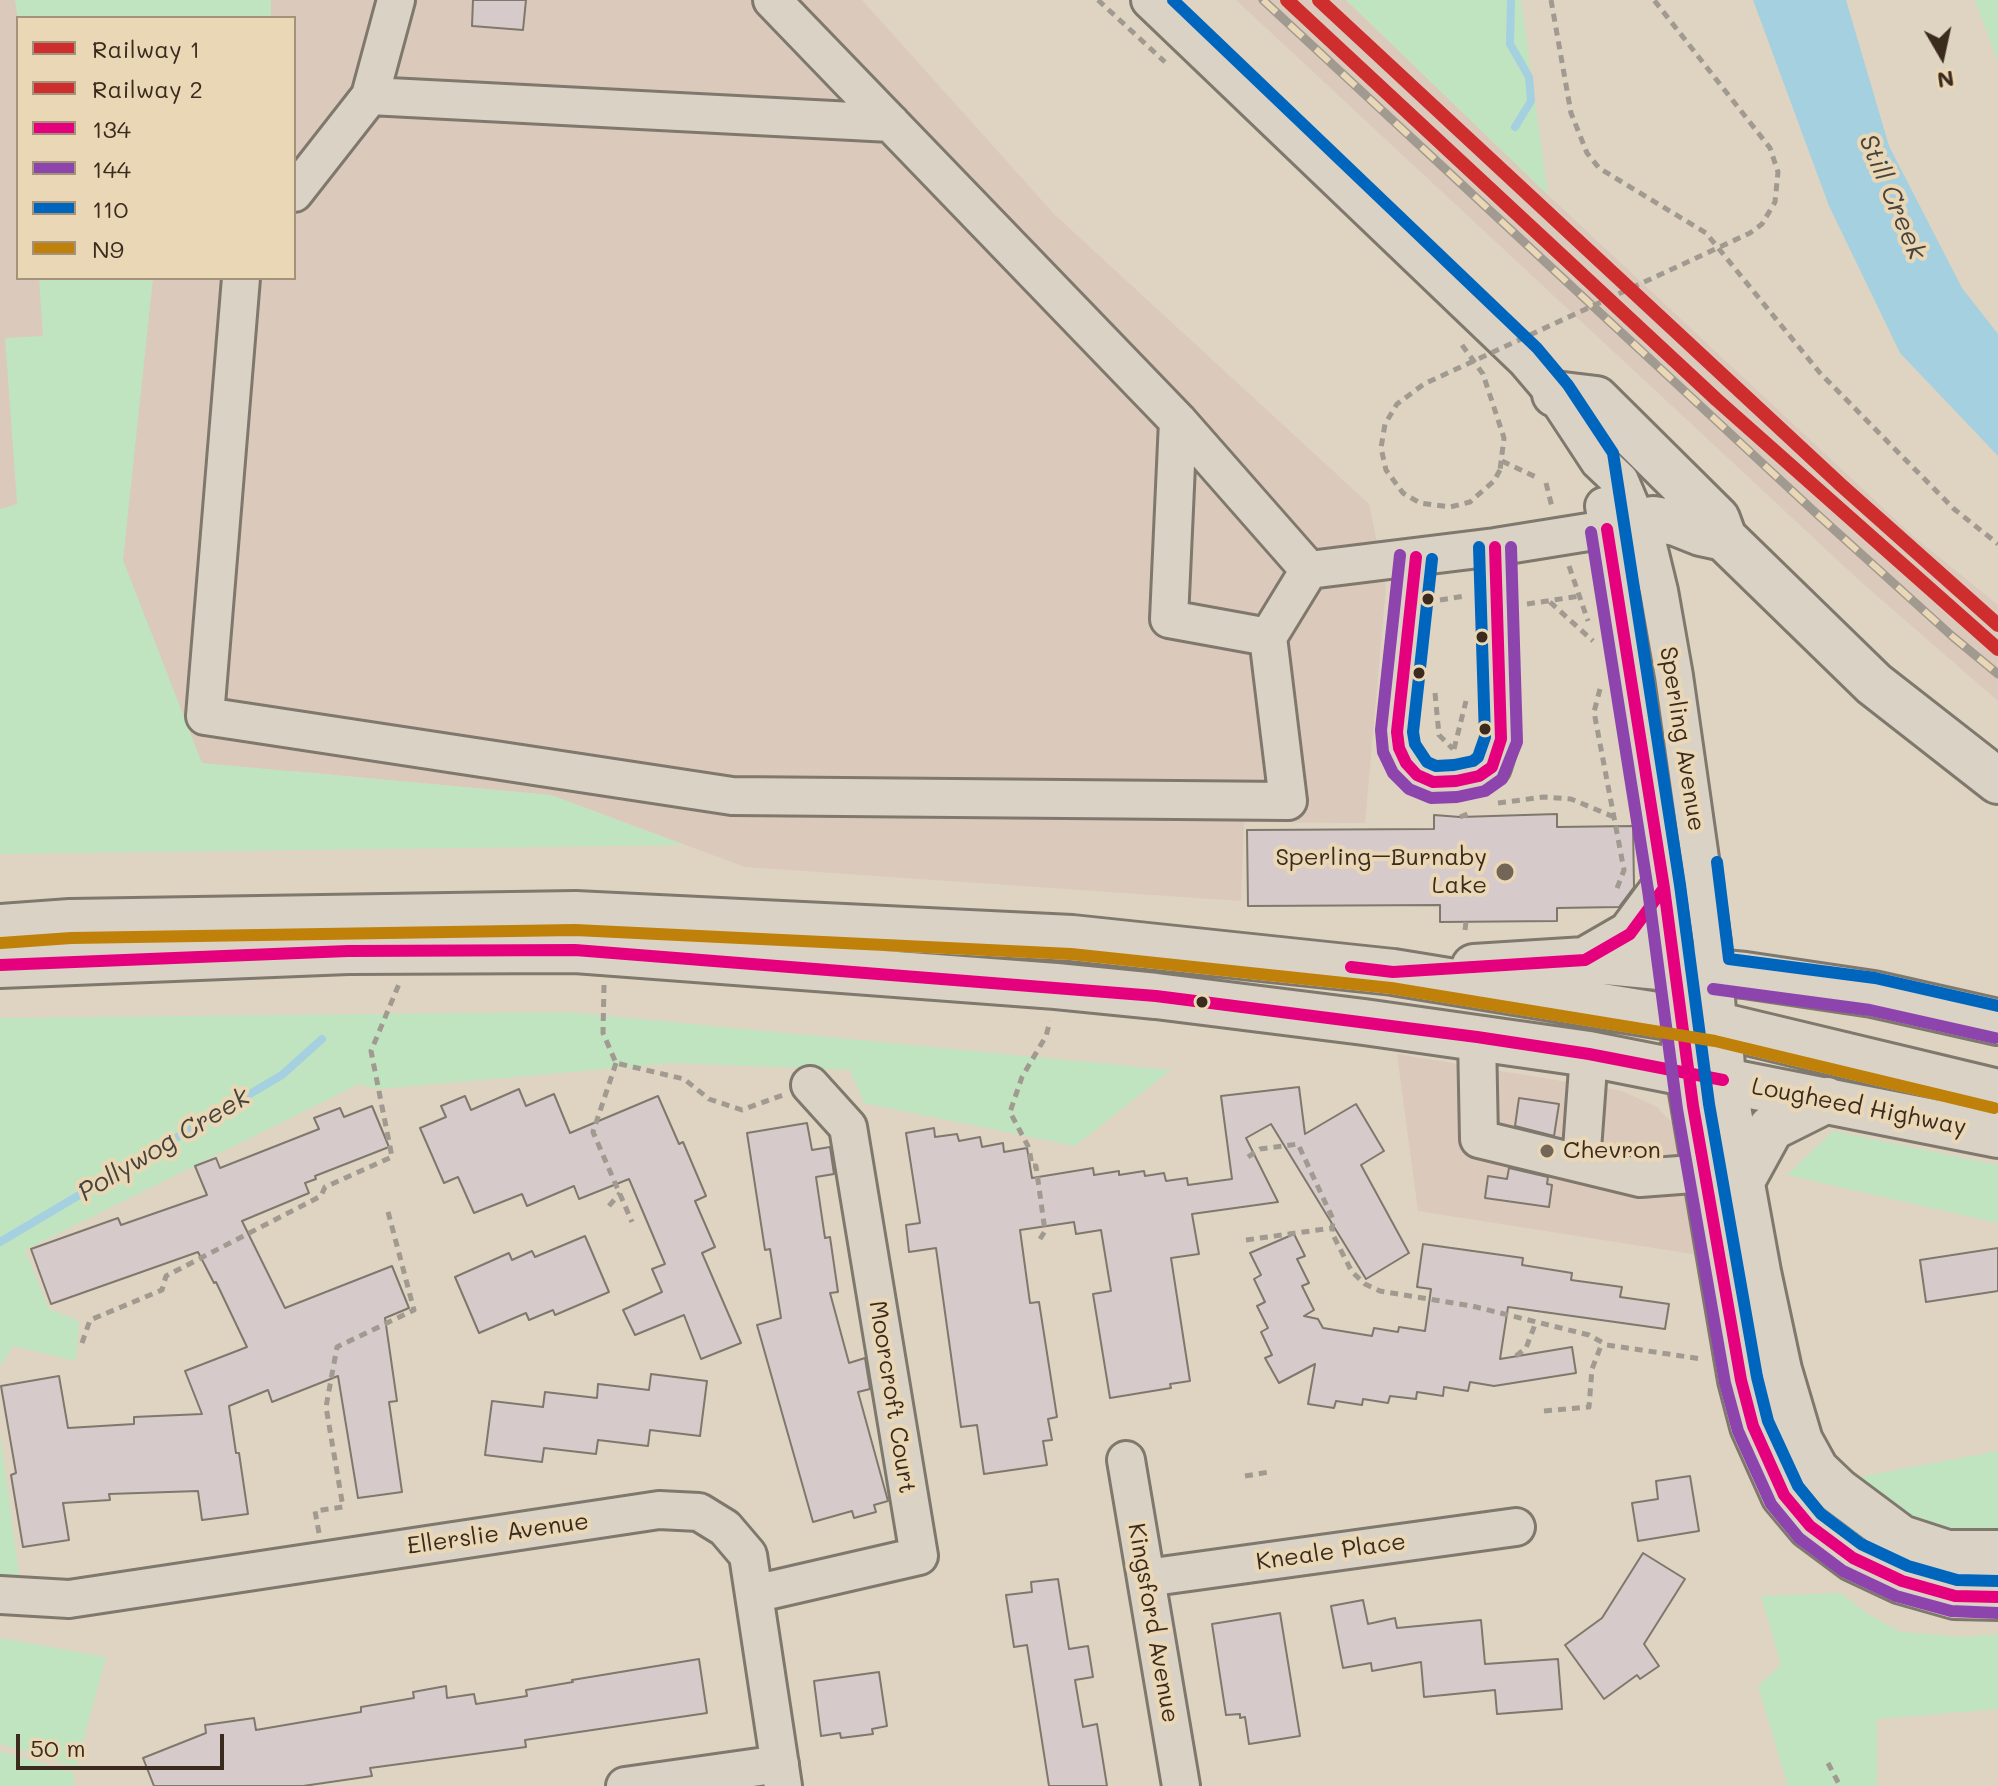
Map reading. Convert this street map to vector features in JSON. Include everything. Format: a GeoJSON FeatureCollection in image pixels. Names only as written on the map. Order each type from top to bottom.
{"type":"FeatureCollection","features":[{"type":"Feature","properties":{"kind":"main road"},"geometry":{"type":"LineString","coordinates":[[1555,394],[1596,399],[1717,519],[1724,538],[1874,684],[1998,781]]}},
{"type":"Feature","properties":{"kind":"main road"},"geometry":{"type":"LineString","coordinates":[[1622,526],[1653,519],[1724,538]]}},
{"type":"Feature","properties":{"kind":"main road"},"geometry":{"type":"LineString","coordinates":[[1585,960],[1630,934],[1664,888]]}},
{"type":"Feature","properties":{"kind":"main road","name":"Lougheed Highway"},"geometry":{"type":"LineString","coordinates":[[0,927],[70,922],[575,914],[1072,938],[1393,972],[1700,1022],[1998,1092]]}},
{"type":"Feature","properties":{"kind":"main road","name":"Lougheed Highway"},"geometry":{"type":"LineString","coordinates":[[0,965],[348,951],[575,950],[1142,994],[1589,1054],[1998,1135]]}},
{"type":"Feature","properties":{"kind":"main road"},"geometry":{"type":"LineString","coordinates":[[1393,972],[1585,960],[1695,970],[1873,994],[1998,1022]]}},
{"type":"Feature","properties":{"kind":"main road","name":"Sperling Avenue"},"geometry":{"type":"LineString","coordinates":[[1700,1022],[1705,1076],[1724,1177],[1741,1380],[1753,1426],[1784,1495],[1810,1526],[1853,1558],[1902,1581],[1955,1596],[1998,1597]]}},
{"type":"Feature","properties":{"kind":"main road"},"geometry":{"type":"LineString","coordinates":[[1724,1177],[1771,1128],[1827,1100]]}},
{"type":"Feature","properties":{"kind":"main road","name":"Sperling Avenue"},"geometry":{"type":"LineString","coordinates":[[1724,1177],[1760,1283],[1788,1408],[1800,1441],[1816,1470],[1838,1491],[1901,1538],[1947,1553],[1998,1553]]}},
{"type":"Feature","properties":{"kind":"street"},"geometry":{"type":"LineString","coordinates":[[296,190],[370,96],[396,0]]}},
{"type":"Feature","properties":{"kind":"street"},"geometry":{"type":"LineString","coordinates":[[772,0],[1178,421],[1309,570]]}},
{"type":"Feature","properties":{"kind":"street","name":"Sperling Avenue"},"geometry":{"type":"LineString","coordinates":[[1150,0],[1526,360],[1555,394],[1599,461],[1620,481],[1622,526],[1664,888],[1695,970]]}},
{"type":"Feature","properties":{"kind":"street"},"geometry":{"type":"LineString","coordinates":[[370,96],[891,123]]}},
{"type":"Feature","properties":{"kind":"street"},"geometry":{"type":"LineString","coordinates":[[241,280],[205,716],[732,796],[1288,801],[1268,637],[1309,570]]}},
{"type":"Feature","properties":{"kind":"street"},"geometry":{"type":"LineString","coordinates":[[1178,421],[1169,619],[1268,637]]}},
{"type":"Feature","properties":{"kind":"street"},"geometry":{"type":"LineString","coordinates":[[1309,570],[1495,547],[1622,526]]}},
{"type":"Feature","properties":{"kind":"street","name":"Sperling Avenue"},"geometry":{"type":"LineString","coordinates":[[1622,526],[1649,550],[1674,676],[1700,1022]]}},
{"type":"Feature","properties":{"kind":"street"},"geometry":{"type":"LineString","coordinates":[[1416,557],[1397,732],[1399,748],[1406,763],[1417,775],[1433,782],[1456,781],[1479,776],[1492,767],[1501,739],[1495,547]]}},
{"type":"Feature","properties":{"kind":"street"},"geometry":{"type":"LineString","coordinates":[[1477,1037],[1479,1139],[1640,1178],[1724,1177]]}},
{"type":"Feature","properties":{"kind":"street"},"geometry":{"type":"LineString","coordinates":[[1581,1163],[1589,1054]]}},
{"type":"Feature","properties":{"kind":"street","name":"Moorcroft Court"},"geometry":{"type":"LineString","coordinates":[[754,1594],[919,1556],[848,1127],[810,1085]]}},
{"type":"Feature","properties":{"kind":"street","name":"Kingsford Avenue"},"geometry":{"type":"LineString","coordinates":[[1126,1460],[1181,1786]]}},
{"type":"Feature","properties":{"kind":"street","name":"Ellerslie Avenue"},"geometry":{"type":"LineString","coordinates":[[0,1595],[69,1599],[659,1510],[699,1512],[725,1528],[748,1555],[782,1775]]}},
{"type":"Feature","properties":{"kind":"street","name":"Kneale Place"},"geometry":{"type":"LineString","coordinates":[[1146,1578],[1516,1527]]}},
{"type":"Feature","properties":{"kind":"street"},"geometry":{"type":"LineString","coordinates":[[625,1786],[782,1775]]}},
{"type":"Feature","properties":{"kind":"path"},"geometry":{"type":"LineString","coordinates":[[1551,0],[1571,113],[1587,153],[1599,168],[1706,233],[1820,373],[1954,509],[1998,544]]}},
{"type":"Feature","properties":{"kind":"path"},"geometry":{"type":"LineString","coordinates":[[1483,374],[1504,438],[1500,470],[1494,481],[1470,502],[1450,507],[1420,503],[1403,493],[1386,470],[1381,448],[1385,424],[1397,404],[1424,384],[1750,233],[1762,224],[1775,202],[1778,172],[1770,148],[1654,0]]}},
{"type":"Feature","properties":{"kind":"path"},"geometry":{"type":"LineString","coordinates":[[1502,461],[1538,478]]}},
{"type":"Feature","properties":{"kind":"path"},"geometry":{"type":"LineString","coordinates":[[1573,580],[1583,596],[1597,655]]}},
{"type":"Feature","properties":{"kind":"path"},"geometry":{"type":"LineString","coordinates":[[1439,601],[1472,595]]}},
{"type":"Feature","properties":{"kind":"path"},"geometry":{"type":"LineString","coordinates":[[1462,596],[1463,609]]}},
{"type":"Feature","properties":{"kind":"path"},"geometry":{"type":"LineString","coordinates":[[1520,605],[1583,596]]}},
{"type":"Feature","properties":{"kind":"path"},"geometry":{"type":"LineString","coordinates":[[1549,601],[1594,642]]}},
{"type":"Feature","properties":{"kind":"path"},"geometry":{"type":"LineString","coordinates":[[1602,681],[1594,712],[1624,870],[1613,897]]}},
{"type":"Feature","properties":{"kind":"path"},"geometry":{"type":"LineString","coordinates":[[1436,685],[1439,735],[1453,753],[1466,700]]}},
{"type":"Feature","properties":{"kind":"path"},"geometry":{"type":"LineString","coordinates":[[1495,804],[1534,797],[1571,799],[1614,817]]}},
{"type":"Feature","properties":{"kind":"path"},"geometry":{"type":"LineString","coordinates":[[1460,817],[1484,808]]}},
{"type":"Feature","properties":{"kind":"path"},"geometry":{"type":"LineString","coordinates":[[1465,930],[1466,922]]}},
{"type":"Feature","properties":{"kind":"path"},"geometry":{"type":"LineString","coordinates":[[82,1343],[90,1320],[162,1290],[166,1276],[321,1196],[325,1187],[392,1157],[371,1051],[399,983]]}},
{"type":"Feature","properties":{"kind":"path"},"geometry":{"type":"LineString","coordinates":[[604,985],[603,1033],[616,1063],[593,1132],[632,1222]]}},
{"type":"Feature","properties":{"kind":"path"},"geometry":{"type":"LineString","coordinates":[[1040,1239],[1045,1231],[1036,1166],[1032,1166],[1029,1148],[1010,1112],[1022,1077],[1046,1036],[1051,1016]]}},
{"type":"Feature","properties":{"kind":"path"},"geometry":{"type":"LineString","coordinates":[[616,1063],[684,1079],[709,1099],[742,1110],[810,1085]]}},
{"type":"Feature","properties":{"kind":"path"},"geometry":{"type":"LineString","coordinates":[[1248,1157],[1260,1149],[1298,1144],[1333,1219],[1332,1233],[1352,1272],[1365,1284],[1380,1291],[1472,1306],[1589,1335],[1602,1343],[1696,1360],[1711,1357]]}},
{"type":"Feature","properties":{"kind":"path"},"geometry":{"type":"LineString","coordinates":[[609,1206],[620,1193]]}},
{"type":"Feature","properties":{"kind":"path"},"geometry":{"type":"LineString","coordinates":[[320,1541],[315,1511],[343,1507],[326,1407],[337,1347],[414,1310],[387,1208]]}},
{"type":"Feature","properties":{"kind":"path"},"geometry":{"type":"LineString","coordinates":[[1246,1240],[1333,1228]]}},
{"type":"Feature","properties":{"kind":"path"},"geometry":{"type":"LineString","coordinates":[[1516,1356],[1526,1348],[1536,1322]]}},
{"type":"Feature","properties":{"kind":"path"},"geometry":{"type":"LineString","coordinates":[[1544,1411],[1589,1407],[1592,1369],[1602,1343]]}},
{"type":"Feature","properties":{"kind":"path"},"geometry":{"type":"LineString","coordinates":[[1245,1476],[1269,1472]]}},
{"type":"Feature","properties":{"kind":"path"},"geometry":{"type":"LineString","coordinates":[[1828,1763],[1840,1786]]}},
{"type":"Feature","properties":{"kind":"shaded area"},"geometry":{"type":"Polygon","coordinates":[[[0,0],[862,0],[1055,215],[1369,504],[1386,587],[1365,823],[1244,822],[1241,901],[745,867],[551,795],[293,771],[0,807],[0,0]]]}},
{"type":"Feature","properties":{"kind":"shaded area"},"geometry":{"type":"Polygon","coordinates":[[[1236,0],[1346,0],[1548,195],[1913,536],[1998,605],[1998,701],[1860,581],[1236,0]]]}},
{"type":"Feature","properties":{"kind":"shaded area"},"geometry":{"type":"Polygon","coordinates":[[[1397,1054],[1622,1091],[1657,1107],[1678,1129],[1705,1256],[1418,1211],[1397,1054]]]}},
{"type":"Feature","properties":{"kind":"green space"},"geometry":{"type":"Polygon","coordinates":[[[15,0],[271,0],[271,16],[17,16],[15,0]]]}},
{"type":"Feature","properties":{"kind":"green space"},"geometry":{"type":"Polygon","coordinates":[[[1346,0],[1521,0],[1548,195],[1346,0]]]}},
{"type":"Feature","properties":{"kind":"green space"},"geometry":{"type":"Polygon","coordinates":[[[1975,0],[1998,0],[1998,62],[1975,0]]]}},
{"type":"Feature","properties":{"kind":"green space"},"geometry":{"type":"Polygon","coordinates":[[[39,280],[153,280],[123,560],[202,763],[551,795],[684,845],[0,854],[0,509],[17,504],[5,338],[43,336],[39,280]]]}},
{"type":"Feature","properties":{"kind":"green space"},"geometry":{"type":"Polygon","coordinates":[[[567,1012],[1171,1070],[1075,1146],[864,1103],[850,1070],[674,1063],[378,1089],[359,1084],[25,1250],[49,1309],[79,1321],[76,1361],[13,1346],[0,1367],[0,1018],[567,1012]]]}},
{"type":"Feature","properties":{"kind":"green space"},"geometry":{"type":"Polygon","coordinates":[[[1833,1131],[1998,1165],[1998,1223],[1787,1175],[1833,1131]]]}},
{"type":"Feature","properties":{"kind":"green space"},"geometry":{"type":"Polygon","coordinates":[[[0,1432],[20,1582],[0,1578],[0,1432]]]}},
{"type":"Feature","properties":{"kind":"green space"},"geometry":{"type":"Polygon","coordinates":[[[1998,1451],[1998,1536],[1933,1529],[1854,1478],[1998,1451]]]}},
{"type":"Feature","properties":{"kind":"green space"},"geometry":{"type":"Polygon","coordinates":[[[1841,1593],[1866,1613],[1901,1632],[1963,1637],[1998,1634],[1998,1709],[1877,1719],[1877,1786],[1788,1786],[1758,1686],[1781,1665],[1761,1596],[1841,1593]]]}},
{"type":"Feature","properties":{"kind":"green space"},"geometry":{"type":"Polygon","coordinates":[[[0,1638],[106,1657],[76,1767],[0,1744],[0,1638]]]}},
{"type":"Feature","properties":{"kind":"green space"},"geometry":{"type":"Polygon","coordinates":[[[0,1751],[74,1773],[74,1786],[0,1786],[0,1751]]]}},
{"type":"Feature","properties":{"kind":"water","name":"Still Creek"},"geometry":{"type":"Polygon","coordinates":[[[1753,0],[1846,0],[1889,146],[1962,288],[1998,334],[1998,456],[1900,353],[1829,206],[1753,0]]]}},
{"type":"Feature","properties":{"kind":"building"},"geometry":{"type":"Polygon","coordinates":[[[473,0],[526,0],[523,30],[472,26],[473,0]]]}},
{"type":"Feature","properties":{"kind":"building"},"geometry":{"type":"Polygon","coordinates":[[[1557,814],[1557,827],[1633,826],[1634,887],[1619,907],[1557,908],[1557,921],[1440,922],[1440,905],[1248,906],[1247,830],[1434,829],[1434,815],[1557,814]]]}},
{"type":"Feature","properties":{"kind":"building"},"geometry":{"type":"Polygon","coordinates":[[[1299,1087],[1305,1134],[1356,1104],[1384,1151],[1361,1165],[1409,1253],[1366,1279],[1271,1124],[1246,1138],[1278,1202],[1192,1214],[1199,1254],[1171,1258],[1190,1381],[1170,1384],[1171,1388],[1110,1398],[1093,1294],[1111,1291],[1101,1230],[1076,1234],[1074,1222],[1020,1230],[1030,1303],[1039,1302],[1057,1417],[1048,1419],[1052,1440],[1043,1441],[1047,1465],[984,1474],[977,1425],[961,1427],[936,1248],[909,1252],[906,1225],[920,1223],[906,1133],[934,1128],[935,1137],[957,1134],[959,1141],[980,1137],[982,1147],[1003,1143],[1004,1152],[1027,1148],[1032,1178],[1093,1168],[1094,1175],[1119,1171],[1119,1175],[1144,1171],[1145,1176],[1164,1173],[1166,1181],[1187,1178],[1188,1185],[1232,1179],[1221,1096],[1299,1087]]]}},
{"type":"Feature","properties":{"kind":"building"},"geometry":{"type":"Polygon","coordinates":[[[519,1089],[526,1106],[554,1094],[570,1133],[658,1096],[679,1144],[683,1142],[706,1196],[695,1201],[715,1247],[702,1253],[741,1343],[701,1359],[684,1315],[635,1335],[623,1310],[662,1292],[652,1269],[665,1264],[629,1179],[579,1199],[574,1186],[527,1206],[522,1194],[474,1213],[458,1177],[444,1183],[420,1128],[446,1117],[441,1106],[465,1096],[471,1110],[519,1089]]]}},
{"type":"Feature","properties":{"kind":"building"},"geometry":{"type":"Polygon","coordinates":[[[1519,1098],[1559,1104],[1554,1136],[1515,1126],[1519,1098]]]}},
{"type":"Feature","properties":{"kind":"building"},"geometry":{"type":"Polygon","coordinates":[[[372,1106],[389,1147],[315,1176],[316,1179],[305,1183],[309,1193],[242,1221],[285,1308],[392,1266],[409,1308],[385,1318],[397,1401],[389,1402],[402,1492],[358,1498],[338,1376],[272,1402],[268,1390],[229,1406],[248,1514],[202,1520],[198,1491],[109,1494],[110,1500],[63,1503],[69,1540],[23,1547],[11,1475],[16,1473],[1,1386],[59,1376],[68,1428],[134,1424],[134,1417],[202,1414],[185,1371],[247,1347],[198,1252],[51,1304],[31,1249],[118,1218],[121,1225],[207,1195],[195,1166],[216,1158],[220,1168],[319,1129],[314,1118],[340,1108],[344,1117],[372,1106]]]}},
{"type":"Feature","properties":{"kind":"building"},"geometry":{"type":"Polygon","coordinates":[[[807,1123],[812,1150],[830,1147],[834,1174],[816,1177],[825,1238],[830,1237],[838,1292],[830,1293],[849,1363],[865,1358],[870,1389],[858,1392],[888,1501],[874,1505],[876,1512],[854,1518],[852,1511],[813,1522],[757,1325],[781,1318],[770,1249],[765,1250],[747,1133],[807,1123]]]}},
{"type":"Feature","properties":{"kind":"building"},"geometry":{"type":"Polygon","coordinates":[[[1509,1168],[1548,1177],[1547,1184],[1552,1185],[1549,1207],[1485,1198],[1488,1176],[1507,1179],[1509,1168]]]}},
{"type":"Feature","properties":{"kind":"building"},"geometry":{"type":"Polygon","coordinates":[[[1294,1234],[1305,1256],[1297,1259],[1309,1283],[1302,1286],[1314,1310],[1304,1316],[1318,1319],[1323,1328],[1372,1336],[1374,1328],[1398,1332],[1399,1327],[1425,1331],[1431,1289],[1417,1287],[1423,1244],[1523,1258],[1522,1265],[1572,1273],[1571,1280],[1622,1287],[1620,1297],[1669,1304],[1665,1329],[1508,1307],[1500,1359],[1572,1347],[1576,1373],[1494,1386],[1470,1382],[1468,1391],[1444,1387],[1443,1396],[1417,1392],[1416,1399],[1390,1396],[1388,1403],[1363,1399],[1362,1405],[1336,1401],[1334,1408],[1308,1404],[1315,1364],[1279,1383],[1265,1358],[1272,1355],[1261,1332],[1268,1328],[1257,1306],[1265,1302],[1254,1279],[1261,1275],[1250,1253],[1294,1234]]]}},
{"type":"Feature","properties":{"kind":"building"},"geometry":{"type":"Polygon","coordinates":[[[585,1236],[609,1292],[555,1315],[553,1310],[529,1320],[526,1313],[479,1333],[455,1277],[509,1253],[512,1260],[532,1251],[535,1257],[585,1236]]]}},
{"type":"Feature","properties":{"kind":"building"},"geometry":{"type":"Polygon","coordinates":[[[1998,1248],[1998,1291],[1926,1302],[1920,1260],[1998,1248]]]}},
{"type":"Feature","properties":{"kind":"building"},"geometry":{"type":"Polygon","coordinates":[[[651,1374],[707,1381],[700,1436],[650,1430],[648,1446],[598,1440],[596,1454],[544,1448],[542,1462],[485,1455],[492,1401],[543,1407],[545,1392],[597,1398],[598,1384],[649,1390],[651,1374]]]}},
{"type":"Feature","properties":{"kind":"building"},"geometry":{"type":"Polygon","coordinates":[[[1690,1476],[1699,1531],[1638,1541],[1632,1503],[1658,1499],[1656,1481],[1690,1476]]]}},
{"type":"Feature","properties":{"kind":"building"},"geometry":{"type":"Polygon","coordinates":[[[1643,1553],[1685,1579],[1644,1644],[1659,1666],[1640,1679],[1637,1675],[1604,1699],[1565,1645],[1602,1618],[1643,1553]]]}},
{"type":"Feature","properties":{"kind":"building"},"geometry":{"type":"Polygon","coordinates":[[[1058,1579],[1069,1649],[1088,1646],[1093,1677],[1075,1680],[1083,1727],[1097,1724],[1107,1786],[1049,1786],[1027,1645],[1014,1647],[1006,1595],[1032,1592],[1031,1582],[1058,1579]]]}},
{"type":"Feature","properties":{"kind":"building"},"geometry":{"type":"Polygon","coordinates":[[[1363,1600],[1368,1624],[1395,1618],[1397,1628],[1481,1620],[1485,1664],[1558,1659],[1562,1709],[1497,1714],[1495,1690],[1424,1697],[1421,1662],[1372,1671],[1371,1663],[1343,1668],[1331,1606],[1363,1600]]]}},
{"type":"Feature","properties":{"kind":"building"},"geometry":{"type":"Polygon","coordinates":[[[1280,1613],[1300,1736],[1249,1744],[1245,1717],[1240,1718],[1240,1714],[1226,1715],[1212,1624],[1280,1613]]]}},
{"type":"Feature","properties":{"kind":"building"},"geometry":{"type":"Polygon","coordinates":[[[699,1659],[707,1713],[525,1740],[526,1747],[370,1768],[372,1776],[303,1786],[154,1786],[143,1758],[206,1733],[205,1725],[254,1718],[256,1730],[361,1712],[361,1707],[414,1698],[413,1692],[446,1686],[447,1698],[474,1694],[476,1704],[527,1696],[526,1690],[572,1680],[699,1659]]]}},
{"type":"Feature","properties":{"kind":"building"},"geometry":{"type":"Polygon","coordinates":[[[879,1672],[887,1726],[872,1729],[873,1734],[841,1738],[840,1733],[821,1736],[814,1681],[879,1672]]]}},
{"type":"Feature","properties":{"kind":"waterway"},"geometry":{"type":"LineString","coordinates":[[1511,0],[1510,44],[1529,77],[1531,101],[1515,127]]}},
{"type":"Feature","properties":{"kind":"waterway","name":"Pollywog Creek"},"geometry":{"type":"LineString","coordinates":[[0,1242],[282,1075],[322,1039]]}},
{"type":"Feature","properties":{"kind":"railway"},"geometry":{"type":"LineString","coordinates":[[1263,0],[1818,515],[1998,674]]}},
{"type":"Feature","properties":{"kind":"rail line","name":"1"},"geometry":{"type":"LineString","coordinates":[[1287,0],[1717,400],[1998,649]]}},
{"type":"Feature","properties":{"kind":"rail line","name":"2"},"geometry":{"type":"LineString","coordinates":[[1319,0],[1842,486],[1998,625]]}},
{"type":"Feature","properties":{"kind":"transit line","name":"110"},"geometry":{"type":"LineString","coordinates":[[1173,0],[1537,348],[1568,385],[1613,453],[1680,885],[1709,1104],[1757,1377],[1768,1421],[1798,1486],[1821,1514],[1861,1544],[1908,1566],[1957,1580],[1998,1581]]}},
{"type":"Feature","properties":{"kind":"transit line","name":"134"},"geometry":{"type":"LineString","coordinates":[[1607,529],[1664,888],[1693,1106],[1741,1380],[1753,1426],[1784,1495],[1810,1526],[1853,1558],[1902,1581],[1955,1596],[1998,1597]]}},
{"type":"Feature","properties":{"kind":"transit line","name":"144"},"geometry":{"type":"LineString","coordinates":[[1591,532],[1648,890],[1677,1109],[1725,1383],[1738,1431],[1771,1504],[1799,1538],[1843,1571],[1896,1596],[1951,1611],[1998,1613]]}},
{"type":"Feature","properties":{"kind":"transit line","name":"110"},"geometry":{"type":"LineString","coordinates":[[1432,559],[1413,732],[1415,744],[1427,762],[1436,766],[1454,765],[1478,757],[1485,737],[1479,547]]}},
{"type":"Feature","properties":{"kind":"transit line","name":"134"},"geometry":{"type":"LineString","coordinates":[[1416,557],[1397,732],[1399,748],[1406,763],[1417,775],[1433,782],[1456,781],[1479,776],[1492,767],[1501,739],[1495,547]]}},
{"type":"Feature","properties":{"kind":"transit line","name":"144"},"geometry":{"type":"LineString","coordinates":[[1400,555],[1381,730],[1383,752],[1393,773],[1409,789],[1431,798],[1457,797],[1485,791],[1502,779],[1517,742],[1511,547]]}},
{"type":"Feature","properties":{"kind":"transit line","name":"110"},"geometry":{"type":"LineString","coordinates":[[1717,862],[1729,959],[1875,978],[1998,1006]]}},
{"type":"Feature","properties":{"kind":"transit line","name":"134"},"geometry":{"type":"LineString","coordinates":[[1351,967],[1393,972],[1585,960],[1630,934],[1664,888]]}},
{"type":"Feature","properties":{"kind":"transit line","name":"N9"},"geometry":{"type":"LineString","coordinates":[[1,943],[71,938],[575,930],[1071,954],[1391,988],[1715,1041],[1994,1108]]}},
{"type":"Feature","properties":{"kind":"transit line","name":"134"},"geometry":{"type":"LineString","coordinates":[[0,965],[348,951],[575,950],[1156,996],[1477,1037],[1589,1054],[1723,1080]]}},
{"type":"Feature","properties":{"kind":"transit line","name":"144"},"geometry":{"type":"LineString","coordinates":[[1713,989],[1870,1010],[1995,1038]]}},
{"type":"Feature","properties":{"kind":"place","name":"Sperling–Burnaby Lake"},"geometry":{"type":"Point","coordinates":[1505,872]}},
{"type":"Feature","properties":{"kind":"place","name":"Chevron"},"geometry":{"type":"Point","coordinates":[1547,1151]}}]}
